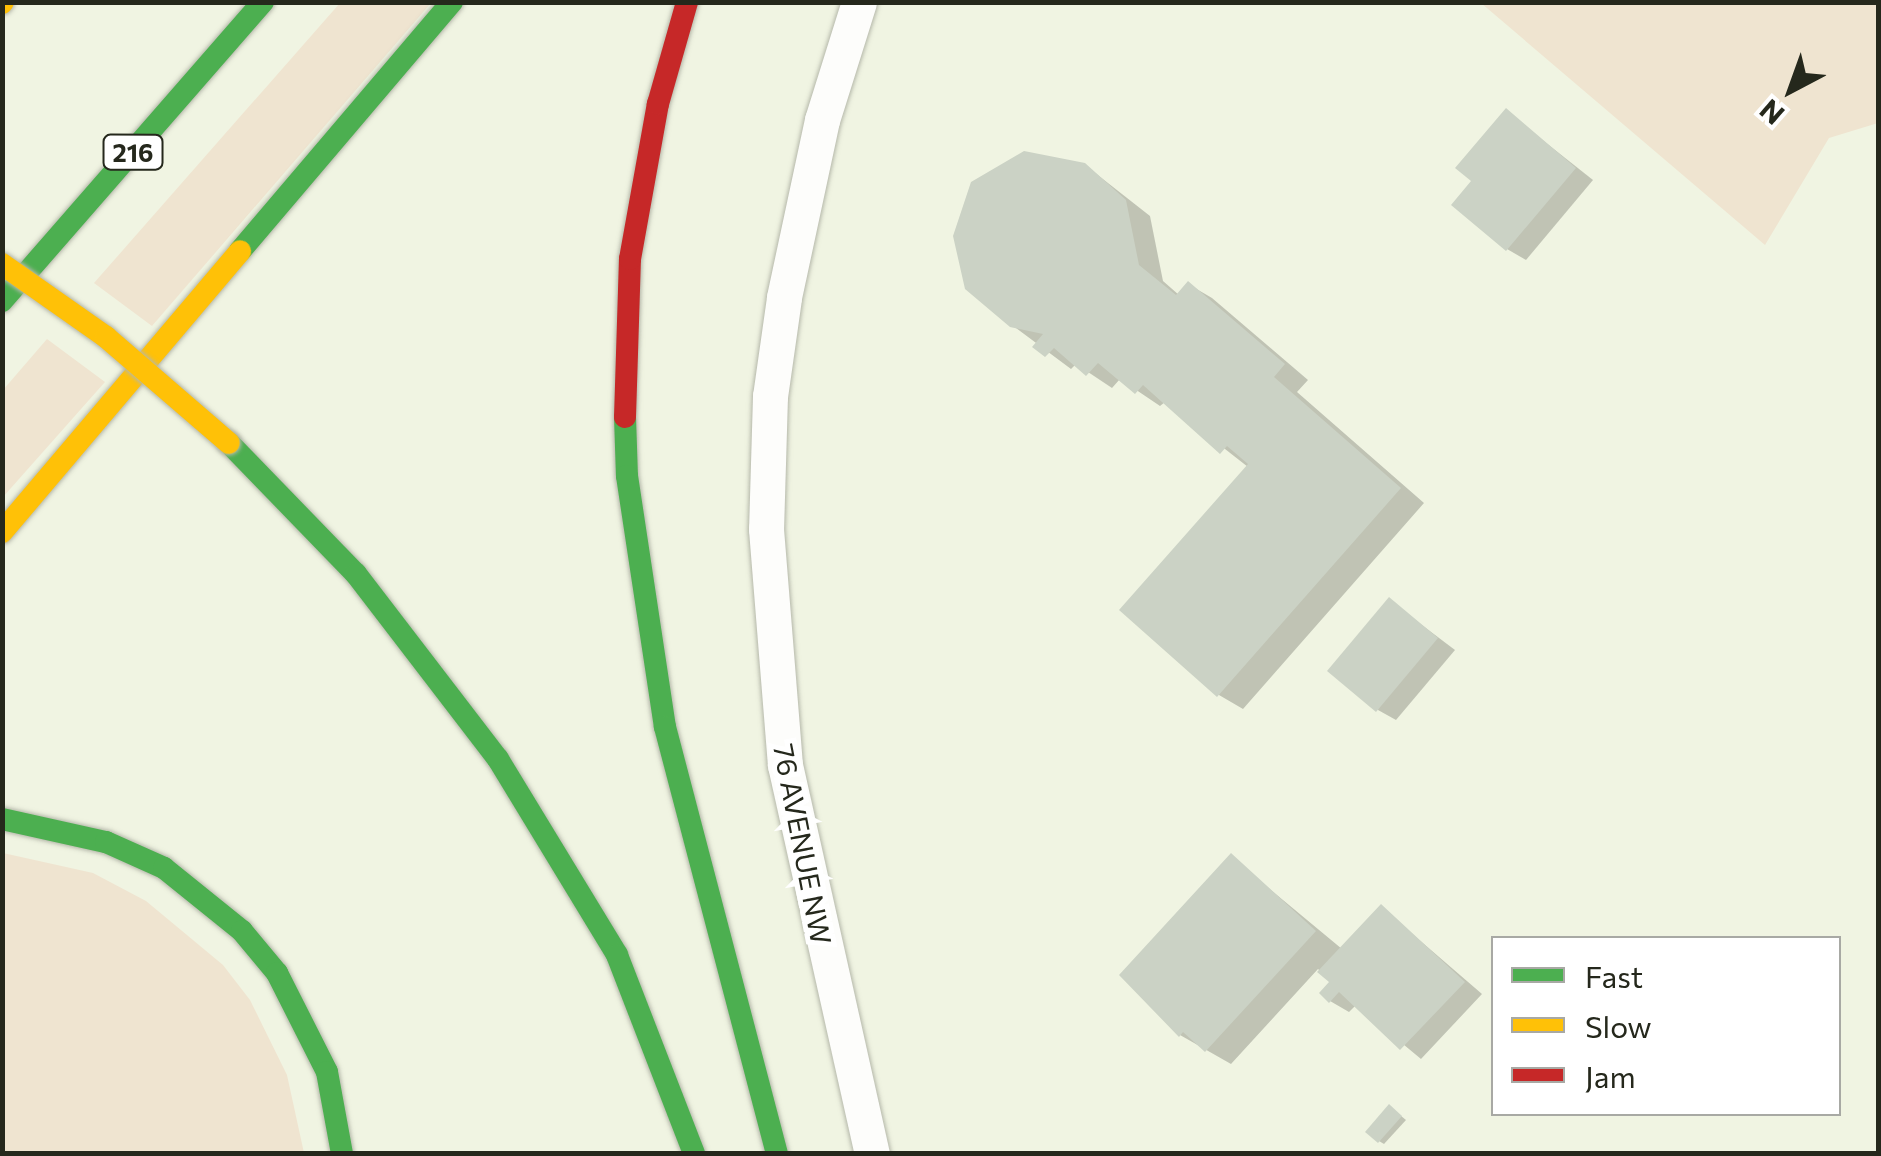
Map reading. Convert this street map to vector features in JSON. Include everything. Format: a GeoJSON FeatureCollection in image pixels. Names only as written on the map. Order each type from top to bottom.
{"type":"FeatureCollection","features":[{"type":"Feature","properties":{"kind":"highway","name":"216"},"geometry":{"type":"LineString","coordinates":[[2,301],[263,2]]}},
{"type":"Feature","properties":{"kind":"highway"},"geometry":{"type":"LineString","coordinates":[[2,532],[452,2]]}},
{"type":"Feature","properties":{"kind":"highway"},"geometry":{"type":"LineString","coordinates":[[686,2],[658,104],[630,260],[623,362],[627,476],[666,727],[778,1154]]}},
{"type":"Feature","properties":{"kind":"highway"},"geometry":{"type":"LineString","coordinates":[[2,264],[106,338],[230,443],[356,574],[498,759],[617,955],[694,1154]]}},
{"type":"Feature","properties":{"kind":"highway"},"geometry":{"type":"LineString","coordinates":[[2,819],[106,842],[164,868],[242,931],[278,973],[327,1072],[342,1154]]}},
{"type":"Feature","properties":{"kind":"street","name":"76 AVENUE NW"},"geometry":{"type":"LineString","coordinates":[[859,2],[822,120],[784,298],[770,396],[766,529],[784,765],[872,1154]]}},
{"type":"Feature","properties":{"kind":"shaded area"},"geometry":{"type":"Polygon","coordinates":[[[340,3],[431,3],[152,326],[94,283],[340,3]]]}},
{"type":"Feature","properties":{"kind":"shaded area"},"geometry":{"type":"Polygon","coordinates":[[[1481,3],[1878,3],[1878,123],[1829,138],[1765,245],[1481,3]]]}},
{"type":"Feature","properties":{"kind":"shaded area"},"geometry":{"type":"Polygon","coordinates":[[[47,339],[105,382],[3,497],[3,390],[47,339]]]}},
{"type":"Feature","properties":{"kind":"shaded area"},"geometry":{"type":"Polygon","coordinates":[[[3,853],[93,873],[146,901],[223,965],[250,1000],[287,1075],[304,1153],[3,1153],[3,853]]]}},
{"type":"Feature","properties":{"kind":"building"},"geometry":{"type":"Polygon","coordinates":[[[1506,108],[1576,168],[1506,251],[1451,205],[1471,181],[1455,168],[1506,108]]]}},
{"type":"Feature","properties":{"kind":"building"},"geometry":{"type":"Polygon","coordinates":[[[1024,151],[1085,163],[1126,200],[1139,265],[1176,295],[1188,281],[1285,364],[1274,377],[1401,488],[1217,697],[1119,610],[1248,464],[1227,446],[1220,454],[1143,385],[1135,394],[1098,363],[1086,376],[1054,348],[1045,357],[1032,347],[1043,334],[1010,327],[965,289],[953,236],[971,182],[1024,151]]]}},
{"type":"Feature","properties":{"kind":"building"},"geometry":{"type":"Polygon","coordinates":[[[1389,597],[1438,638],[1376,712],[1327,671],[1389,597]]]}},
{"type":"Feature","properties":{"kind":"building"},"geometry":{"type":"Polygon","coordinates":[[[1231,853],[1316,931],[1205,1052],[1183,1032],[1179,1037],[1119,975],[1231,853]]]}},
{"type":"Feature","properties":{"kind":"building"},"geometry":{"type":"Polygon","coordinates":[[[1381,904],[1465,982],[1400,1050],[1339,992],[1329,1003],[1319,993],[1329,982],[1317,972],[1381,904]]]}},
{"type":"Feature","properties":{"kind":"building"},"geometry":{"type":"Polygon","coordinates":[[[1389,1104],[1402,1116],[1378,1143],[1365,1132],[1389,1104]]]}},
{"type":"Feature","properties":{"kind":"traffic: fast"},"geometry":{"type":"LineString","coordinates":[[2,301],[263,2]]}},
{"type":"Feature","properties":{"kind":"traffic: fast"},"geometry":{"type":"LineString","coordinates":[[240,251],[452,2]]}},
{"type":"Feature","properties":{"kind":"traffic: fast"},"geometry":{"type":"LineString","coordinates":[[625,417],[627,476],[665,727],[777,1154]]}},
{"type":"Feature","properties":{"kind":"traffic: fast"},"geometry":{"type":"LineString","coordinates":[[229,443],[356,574],[498,759],[617,955],[694,1154]]}},
{"type":"Feature","properties":{"kind":"traffic: fast"},"geometry":{"type":"LineString","coordinates":[[2,819],[106,842],[164,868],[242,931],[277,973],[327,1072],[342,1154]]}},
{"type":"Feature","properties":{"kind":"traffic: slow"},"geometry":{"type":"LineString","coordinates":[[2,532],[240,251]]}},
{"type":"Feature","properties":{"kind":"traffic: slow"},"geometry":{"type":"LineString","coordinates":[[2,264],[106,337],[229,443]]}},
{"type":"Feature","properties":{"kind":"traffic: jam"},"geometry":{"type":"LineString","coordinates":[[625,417],[630,259],[658,104],[687,2]]}}]}
